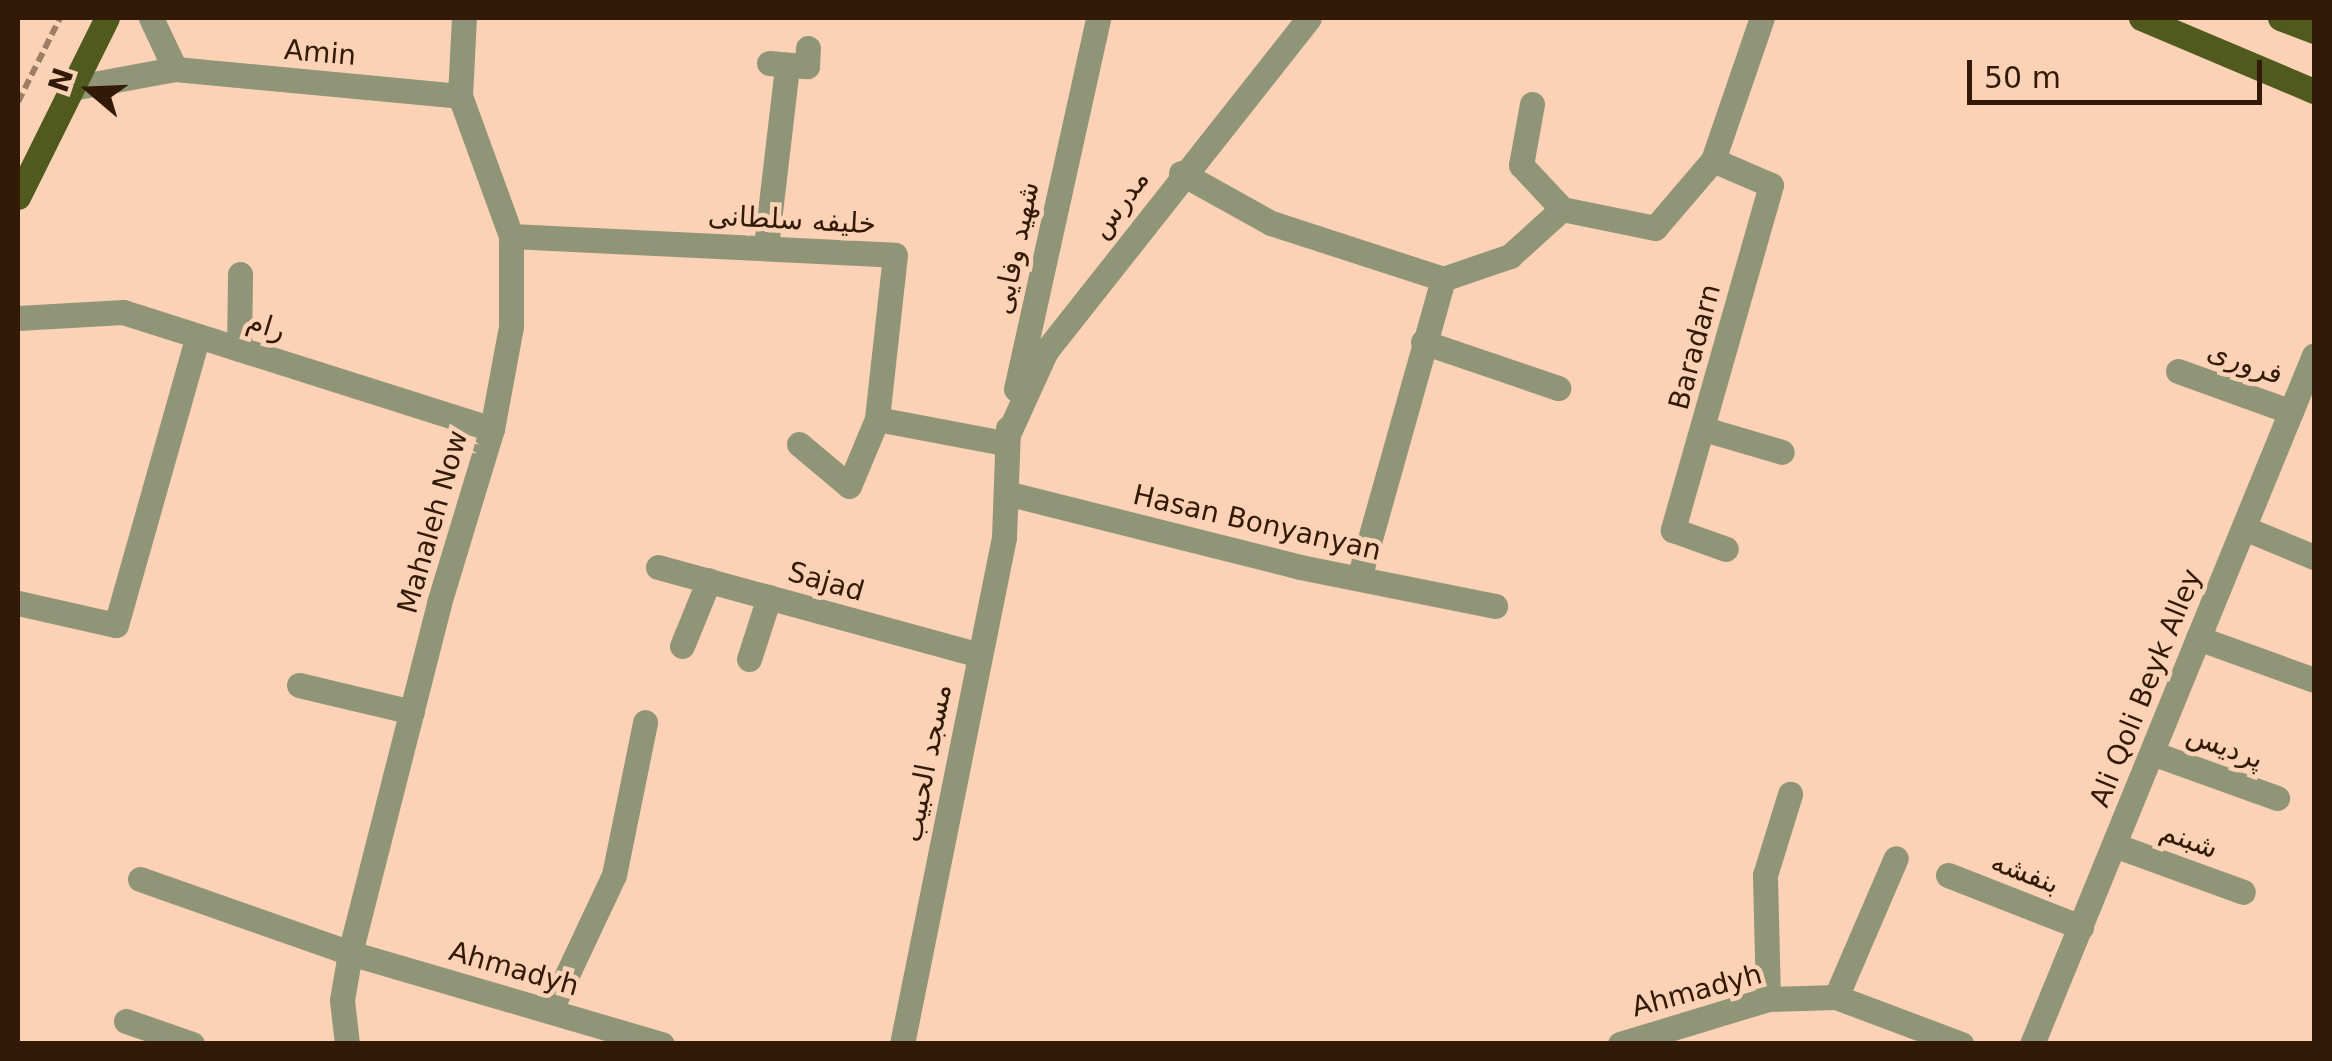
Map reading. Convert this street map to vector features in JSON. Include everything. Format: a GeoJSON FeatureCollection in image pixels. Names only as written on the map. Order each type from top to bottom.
{"type":"FeatureCollection","features":[{"type":"Feature","properties":{"kind":"main road"},"geometry":{"type":"LineString","coordinates":[[18,197],[107,18]]}},
{"type":"Feature","properties":{"kind":"main road"},"geometry":{"type":"LineString","coordinates":[[2280,18],[2314,31]]}},
{"type":"Feature","properties":{"kind":"main road"},"geometry":{"type":"LineString","coordinates":[[2137,19],[2314,90]]}},
{"type":"Feature","properties":{"kind":"street"},"geometry":{"type":"LineString","coordinates":[[151,18],[175,69]]}},
{"type":"Feature","properties":{"kind":"street","name":"Mahaleh Now"},"geometry":{"type":"LineString","coordinates":[[347,1044],[342,1000],[350,953],[412,712],[492,429],[511,326],[511,236],[460,96],[464,18]]}},
{"type":"Feature","properties":{"kind":"street","name":"شهید وفایی"},"geometry":{"type":"LineString","coordinates":[[1006,494],[1004,443],[1098,18]]}},
{"type":"Feature","properties":{"kind":"street","name":"مدرس"},"geometry":{"type":"LineString","coordinates":[[1004,443],[1046,351],[1181,173],[1309,18]]}},
{"type":"Feature","properties":{"kind":"street"},"geometry":{"type":"LineString","coordinates":[[1532,104],[1521,165],[1562,209],[1656,228],[1714,160],[1762,18]]}},
{"type":"Feature","properties":{"kind":"street"},"geometry":{"type":"LineString","coordinates":[[766,246],[778,64],[807,66],[808,48]]}},
{"type":"Feature","properties":{"kind":"street","name":"Amin"},"geometry":{"type":"LineString","coordinates":[[72,88],[175,69],[460,96]]}},
{"type":"Feature","properties":{"kind":"street","name":"Baradarn"},"geometry":{"type":"LineString","coordinates":[[1714,160],[1771,186],[1673,530],[1726,549]]}},
{"type":"Feature","properties":{"kind":"street"},"geometry":{"type":"LineString","coordinates":[[1181,173],[1271,222],[1443,279],[1510,256],[1562,209]]}},
{"type":"Feature","properties":{"kind":"street","name":"خلیفه سلطانی"},"geometry":{"type":"LineString","coordinates":[[511,236],[896,255],[877,418]]}},
{"type":"Feature","properties":{"kind":"street"},"geometry":{"type":"LineString","coordinates":[[240,274],[240,349]]}},
{"type":"Feature","properties":{"kind":"street"},"geometry":{"type":"LineString","coordinates":[[1358,578],[1443,279]]}},
{"type":"Feature","properties":{"kind":"street","name":"رام"},"geometry":{"type":"LineString","coordinates":[[18,318],[123,312],[492,429]]}},
{"type":"Feature","properties":{"kind":"street"},"geometry":{"type":"LineString","coordinates":[[18,603],[116,625],[198,336]]}},
{"type":"Feature","properties":{"kind":"street"},"geometry":{"type":"LineString","coordinates":[[1424,342],[1558,388]]}},
{"type":"Feature","properties":{"kind":"street","name":"Ali Qoli Beyk Alley"},"geometry":{"type":"LineString","coordinates":[[2032,1044],[2314,355]]}},
{"type":"Feature","properties":{"kind":"street","name":"فروری"},"geometry":{"type":"LineString","coordinates":[[2178,370],[2290,412]]}},
{"type":"Feature","properties":{"kind":"street"},"geometry":{"type":"LineString","coordinates":[[799,444],[849,486],[877,418],[1004,443]]}},
{"type":"Feature","properties":{"kind":"street"},"geometry":{"type":"LineString","coordinates":[[1704,430],[1782,452]]}},
{"type":"Feature","properties":{"kind":"street","name":"Hasan Bonyanyan"},"geometry":{"type":"LineString","coordinates":[[1006,494],[1358,578],[1496,606]]}},
{"type":"Feature","properties":{"kind":"street","name":"مسجد الحبیب"},"geometry":{"type":"LineString","coordinates":[[902,1044],[1004,537],[1006,494]]}},
{"type":"Feature","properties":{"kind":"street"},"geometry":{"type":"LineString","coordinates":[[2244,528],[2314,557]]}},
{"type":"Feature","properties":{"kind":"street","name":"Sajad"},"geometry":{"type":"LineString","coordinates":[[658,566],[979,655]]}},
{"type":"Feature","properties":{"kind":"street"},"geometry":{"type":"LineString","coordinates":[[682,646],[708,580]]}},
{"type":"Feature","properties":{"kind":"street"},"geometry":{"type":"LineString","coordinates":[[749,658],[769,597]]}},
{"type":"Feature","properties":{"kind":"street"},"geometry":{"type":"LineString","coordinates":[[2198,638],[2314,680]]}},
{"type":"Feature","properties":{"kind":"street"},"geometry":{"type":"LineString","coordinates":[[298,685],[412,712]]}},
{"type":"Feature","properties":{"kind":"street"},"geometry":{"type":"LineString","coordinates":[[550,1011],[614,875],[645,722]]}},
{"type":"Feature","properties":{"kind":"street","name":"پردیس"},"geometry":{"type":"LineString","coordinates":[[2152,753],[2277,798]]}},
{"type":"Feature","properties":{"kind":"street"},"geometry":{"type":"LineString","coordinates":[[1768,999],[1765,875],[1790,794]]}},
{"type":"Feature","properties":{"kind":"street","name":"شبنم"},"geometry":{"type":"LineString","coordinates":[[2114,845],[2242,892]]}},
{"type":"Feature","properties":{"kind":"street"},"geometry":{"type":"LineString","coordinates":[[1836,998],[1896,858]]}},
{"type":"Feature","properties":{"kind":"street","name":"بنفشه"},"geometry":{"type":"LineString","coordinates":[[1948,876],[2082,927]]}},
{"type":"Feature","properties":{"kind":"street","name":"Ahmadyh"},"geometry":{"type":"LineString","coordinates":[[140,879],[350,953],[550,1011],[608,1036],[662,1044]]}},
{"type":"Feature","properties":{"kind":"street","name":"Ahmadyh"},"geometry":{"type":"LineString","coordinates":[[1620,1044],[1768,999],[1836,998],[1961,1044]]}},
{"type":"Feature","properties":{"kind":"street"},"geometry":{"type":"LineString","coordinates":[[126,1021],[192,1044]]}},
{"type":"Feature","properties":{"kind":"path"},"geometry":{"type":"LineString","coordinates":[[18,102],[60,18]]}}]}
